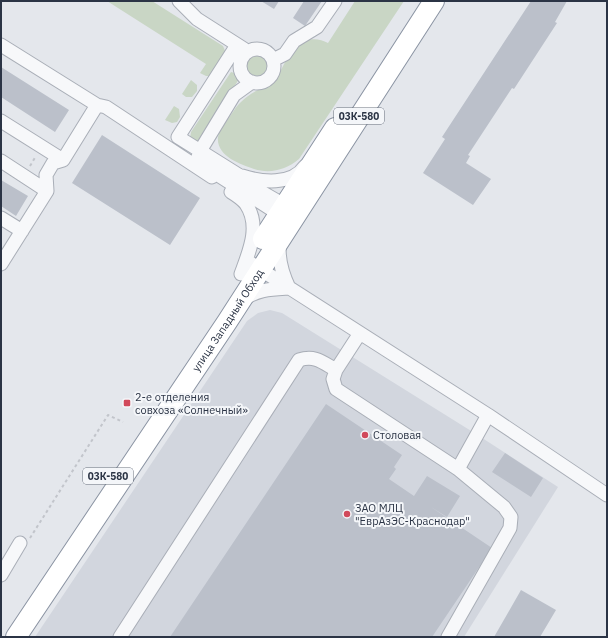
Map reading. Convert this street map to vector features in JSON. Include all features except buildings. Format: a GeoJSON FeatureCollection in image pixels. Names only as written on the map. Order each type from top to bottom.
{"type":"FeatureCollection","features":[{"type":"Feature","properties":{"kind":"highway","name":"улица Западный Обход"},"geometry":{"type":"LineString","coordinates":[[286,218],[320,151],[418,1]]}},
{"type":"Feature","properties":{"kind":"highway","name":"улица Западный Обход"},"geometry":{"type":"LineString","coordinates":[[2,637],[250,269],[434,1]]}},
{"type":"Feature","properties":{"kind":"highway","name":"улица Западный Обход"},"geometry":{"type":"LineString","coordinates":[[16,637],[237,305],[250,269]]}},
{"type":"Feature","properties":{"kind":"street"},"geometry":{"type":"LineString","coordinates":[[273,60],[285,54],[294,41],[318,28],[335,1]]}},
{"type":"Feature","properties":{"kind":"street"},"geometry":{"type":"LineString","coordinates":[[186,4],[197,19],[249,52]]}},
{"type":"Feature","properties":{"kind":"street"},"geometry":{"type":"LineString","coordinates":[[1,45],[97,105],[106,107],[212,177],[246,204],[251,216],[254,230],[250,269],[289,288],[488,416],[607,495]]}},
{"type":"Feature","properties":{"kind":"street"},"geometry":{"type":"LineString","coordinates":[[237,45],[178,137],[238,174],[286,218]]}},
{"type":"Feature","properties":{"kind":"street"},"geometry":{"type":"LineString","coordinates":[[260,50],[270,56],[273,60],[274,66],[271,76],[262,82],[252,82],[243,76],[240,66],[244,56],[249,52],[260,50]]}},
{"type":"Feature","properties":{"kind":"street"},"geometry":{"type":"LineString","coordinates":[[212,177],[198,157],[200,151],[234,95],[252,82]]}},
{"type":"Feature","properties":{"kind":"street"},"geometry":{"type":"LineString","coordinates":[[1,264],[47,191],[46,175],[53,163],[63,160],[97,105]]}},
{"type":"Feature","properties":{"kind":"street"},"geometry":{"type":"LineString","coordinates":[[1,121],[63,160]]}},
{"type":"Feature","properties":{"kind":"street"},"geometry":{"type":"LineString","coordinates":[[238,174],[256,180],[267,181],[294,177],[302,171],[320,151]]}},
{"type":"Feature","properties":{"kind":"street"},"geometry":{"type":"LineString","coordinates":[[1,161],[47,191]]}},
{"type":"Feature","properties":{"kind":"street"},"geometry":{"type":"LineString","coordinates":[[204,166],[286,218]]}},
{"type":"Feature","properties":{"kind":"street"},"geometry":{"type":"LineString","coordinates":[[1,218],[22,231]]}},
{"type":"Feature","properties":{"kind":"street"},"geometry":{"type":"LineString","coordinates":[[286,218],[279,248],[283,275],[289,288]]}},
{"type":"Feature","properties":{"kind":"street"},"geometry":{"type":"LineString","coordinates":[[237,305],[256,292],[289,288]]}},
{"type":"Feature","properties":{"kind":"street"},"geometry":{"type":"LineString","coordinates":[[360,333],[336,370],[333,379],[336,389],[458,469],[504,507],[511,517],[510,528],[448,637]]}},
{"type":"Feature","properties":{"kind":"street"},"geometry":{"type":"LineString","coordinates":[[120,637],[300,360],[308,357],[317,359],[336,370]]}},
{"type":"Feature","properties":{"kind":"street"},"geometry":{"type":"LineString","coordinates":[[458,469],[488,416]]}},
{"type":"Feature","properties":{"kind":"street"},"geometry":{"type":"LineString","coordinates":[[2,572],[24,543]]}},
{"type":"Feature","properties":{"kind":"path"},"geometry":{"type":"LineString","coordinates":[[24,175],[41,146]]}},
{"type":"Feature","properties":{"kind":"path"},"geometry":{"type":"LineString","coordinates":[[24,543],[108,415],[123,422]]}},
{"type":"Feature","properties":{"kind":"shaded area"},"geometry":{"type":"Polygon","coordinates":[[[270,310],[282,313],[558,487],[464,637],[35,637],[247,321],[258,313],[270,310]]]}},
{"type":"Feature","properties":{"kind":"green space"},"geometry":{"type":"Polygon","coordinates":[[[107,1],[152,1],[223,46],[226,53],[211,76],[206,76],[200,73],[206,64],[107,1]]]}},
{"type":"Feature","properties":{"kind":"green space"},"geometry":{"type":"Polygon","coordinates":[[[355,1],[404,1],[299,159],[289,166],[278,170],[266,171],[242,165],[225,154],[218,144],[218,137],[222,128],[237,106],[244,99],[274,81],[289,57],[301,43],[316,39],[328,43],[355,1]]]}},
{"type":"Feature","properties":{"kind":"green space"},"geometry":{"type":"Polygon","coordinates":[[[257,56],[265,59],[268,67],[265,75],[257,78],[249,75],[246,67],[249,59],[257,56]]]}},
{"type":"Feature","properties":{"kind":"green space"},"geometry":{"type":"Polygon","coordinates":[[[231,72],[238,74],[240,77],[202,139],[197,142],[190,138],[191,132],[231,72]]]}},
{"type":"Feature","properties":{"kind":"green space"},"geometry":{"type":"Polygon","coordinates":[[[191,80],[197,85],[197,91],[192,97],[186,97],[182,94],[191,80]]]}},
{"type":"Feature","properties":{"kind":"green space"},"geometry":{"type":"Polygon","coordinates":[[[174,106],[179,109],[180,117],[177,122],[172,123],[165,120],[174,106]]]}},
{"type":"Feature","properties":{"kind":"place","name":"2-е отделения совхоза «Солнечный»"},"geometry":{"type":"Point","coordinates":[127,403]}},
{"type":"Feature","properties":{"kind":"place","name":"Столовая"},"geometry":{"type":"Point","coordinates":[365,435]}},
{"type":"Feature","properties":{"kind":"place","name":"ЗАО МЛЦ \"ЕврАзЭС-Краснодар\""},"geometry":{"type":"Point","coordinates":[347,514]}}]}
